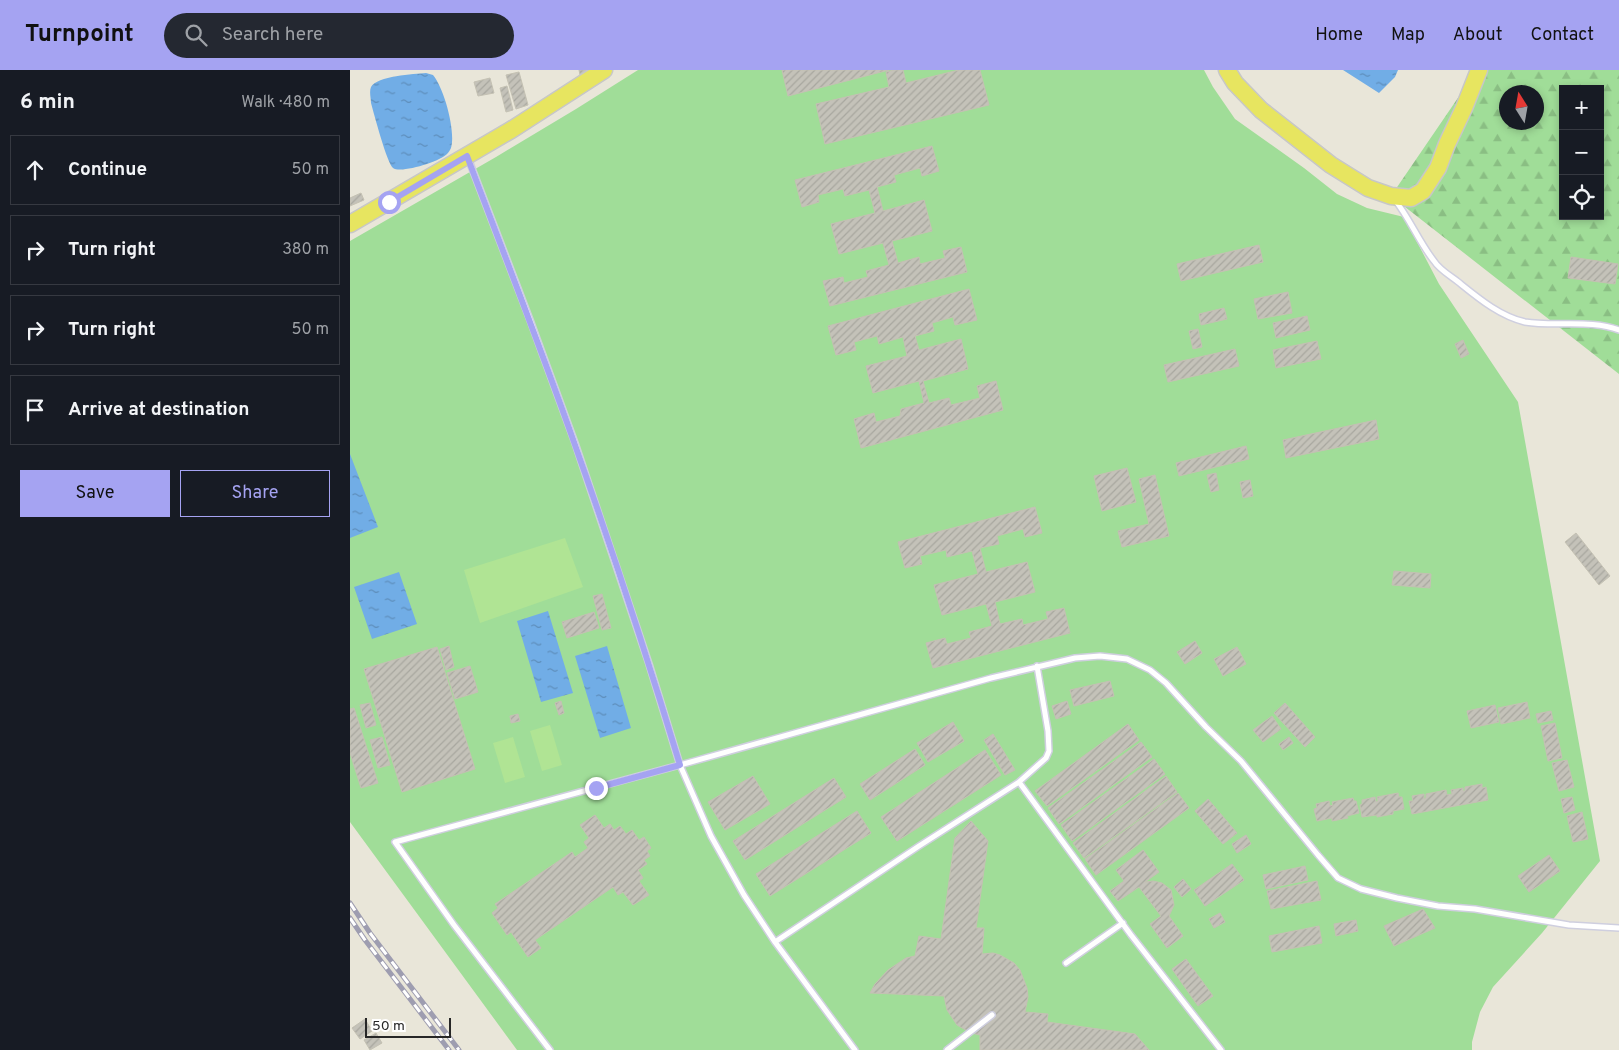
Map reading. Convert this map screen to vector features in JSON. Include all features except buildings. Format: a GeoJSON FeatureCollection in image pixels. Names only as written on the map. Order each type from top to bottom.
{"type":"FeatureCollection","features":[{"type":"Feature","properties":{"kind":"main road"},"geometry":{"type":"LineString","coordinates":[[350,224],[511,130],[604,70]]}},
{"type":"Feature","properties":{"kind":"main road"},"geometry":{"type":"LineString","coordinates":[[1227,70],[1235,83],[1261,110],[1332,165],[1368,188],[1391,196],[1411,198],[1423,191],[1438,168],[1479,70]]}},
{"type":"Feature","properties":{"kind":"lane"},"geometry":{"type":"LineString","coordinates":[[467,156],[575,443],[632,612],[680,765],[711,836],[744,896],[774,942],[855,1050]]}},
{"type":"Feature","properties":{"kind":"lane"},"geometry":{"type":"LineString","coordinates":[[1391,196],[1434,262],[1481,300],[1504,314],[1524,322],[1607,326],[1619,330]]}},
{"type":"Feature","properties":{"kind":"lane"},"geometry":{"type":"LineString","coordinates":[[550,1050],[454,925],[395,842],[680,765],[859,714],[1037,666],[1075,658],[1100,656],[1127,659],[1150,670],[1166,683],[1206,727],[1241,761],[1338,878],[1361,889],[1438,906],[1475,909],[1570,925],[1619,928]]}},
{"type":"Feature","properties":{"kind":"lane"},"geometry":{"type":"LineString","coordinates":[[774,942],[1019,782],[1046,758],[1050,751],[1037,666]]}},
{"type":"Feature","properties":{"kind":"lane"},"geometry":{"type":"LineString","coordinates":[[1019,782],[1123,923],[1221,1050]]}},
{"type":"Feature","properties":{"kind":"lane"},"geometry":{"type":"LineString","coordinates":[[1066,963],[1123,923]]}},
{"type":"Feature","properties":{"kind":"lane"},"geometry":{"type":"LineString","coordinates":[[947,1050],[992,1015]]}},
{"type":"Feature","properties":{"kind":"green space"},"geometry":{"type":"Polygon","coordinates":[[[638,70],[1204,70],[1235,119],[1337,194],[1367,208],[1404,217],[1439,284],[1518,402],[1600,861],[1542,933],[1493,987],[1480,1012],[1472,1042],[1472,1050],[517,1050],[350,822],[350,241],[496,157],[638,70]]]}},
{"type":"Feature","properties":{"kind":"green space"},"geometry":{"type":"Polygon","coordinates":[[[1477,70],[1619,70],[1619,374],[1391,196],[1477,70]]]}},
{"type":"Feature","properties":{"kind":"green space"},"geometry":{"type":"Polygon","coordinates":[[[565,538],[583,587],[480,623],[464,570],[565,538]]]}},
{"type":"Feature","properties":{"kind":"green space"},"geometry":{"type":"Polygon","coordinates":[[[550,725],[562,765],[542,771],[530,731],[550,725]]]}},
{"type":"Feature","properties":{"kind":"green space"},"geometry":{"type":"Polygon","coordinates":[[[513,737],[525,777],[505,783],[493,743],[513,737]]]}},
{"type":"Feature","properties":{"kind":"water"},"geometry":{"type":"Polygon","coordinates":[[[1343,70],[1398,70],[1395,77],[1379,93],[1343,70]]]}},
{"type":"Feature","properties":{"kind":"water"},"geometry":{"type":"Polygon","coordinates":[[[426,73],[433,75],[445,99],[452,131],[451,148],[443,157],[429,163],[412,168],[393,168],[384,148],[371,103],[370,89],[380,80],[426,73]]]}},
{"type":"Feature","properties":{"kind":"water"},"geometry":{"type":"Polygon","coordinates":[[[350,454],[378,527],[350,538],[350,454]]]}},
{"type":"Feature","properties":{"kind":"water"},"geometry":{"type":"Polygon","coordinates":[[[399,572],[417,624],[372,639],[354,587],[399,572]]]}},
{"type":"Feature","properties":{"kind":"water"},"geometry":{"type":"Polygon","coordinates":[[[548,611],[573,693],[541,702],[517,621],[548,611]]]}},
{"type":"Feature","properties":{"kind":"water"},"geometry":{"type":"Polygon","coordinates":[[[607,646],[631,728],[600,738],[575,656],[607,646]]]}},
{"type":"Feature","properties":{"kind":"railway"},"geometry":{"type":"LineString","coordinates":[[350,903],[370,933],[459,1050]]}},
{"type":"Feature","properties":{"kind":"railway"},"geometry":{"type":"LineString","coordinates":[[350,918],[449,1050]]}},
{"type":"Feature","properties":{"kind":"route"},"geometry":{"type":"LineString","coordinates":[[389,202],[467,156],[575,443],[615,559],[680,765],[596,788]]}}]}
